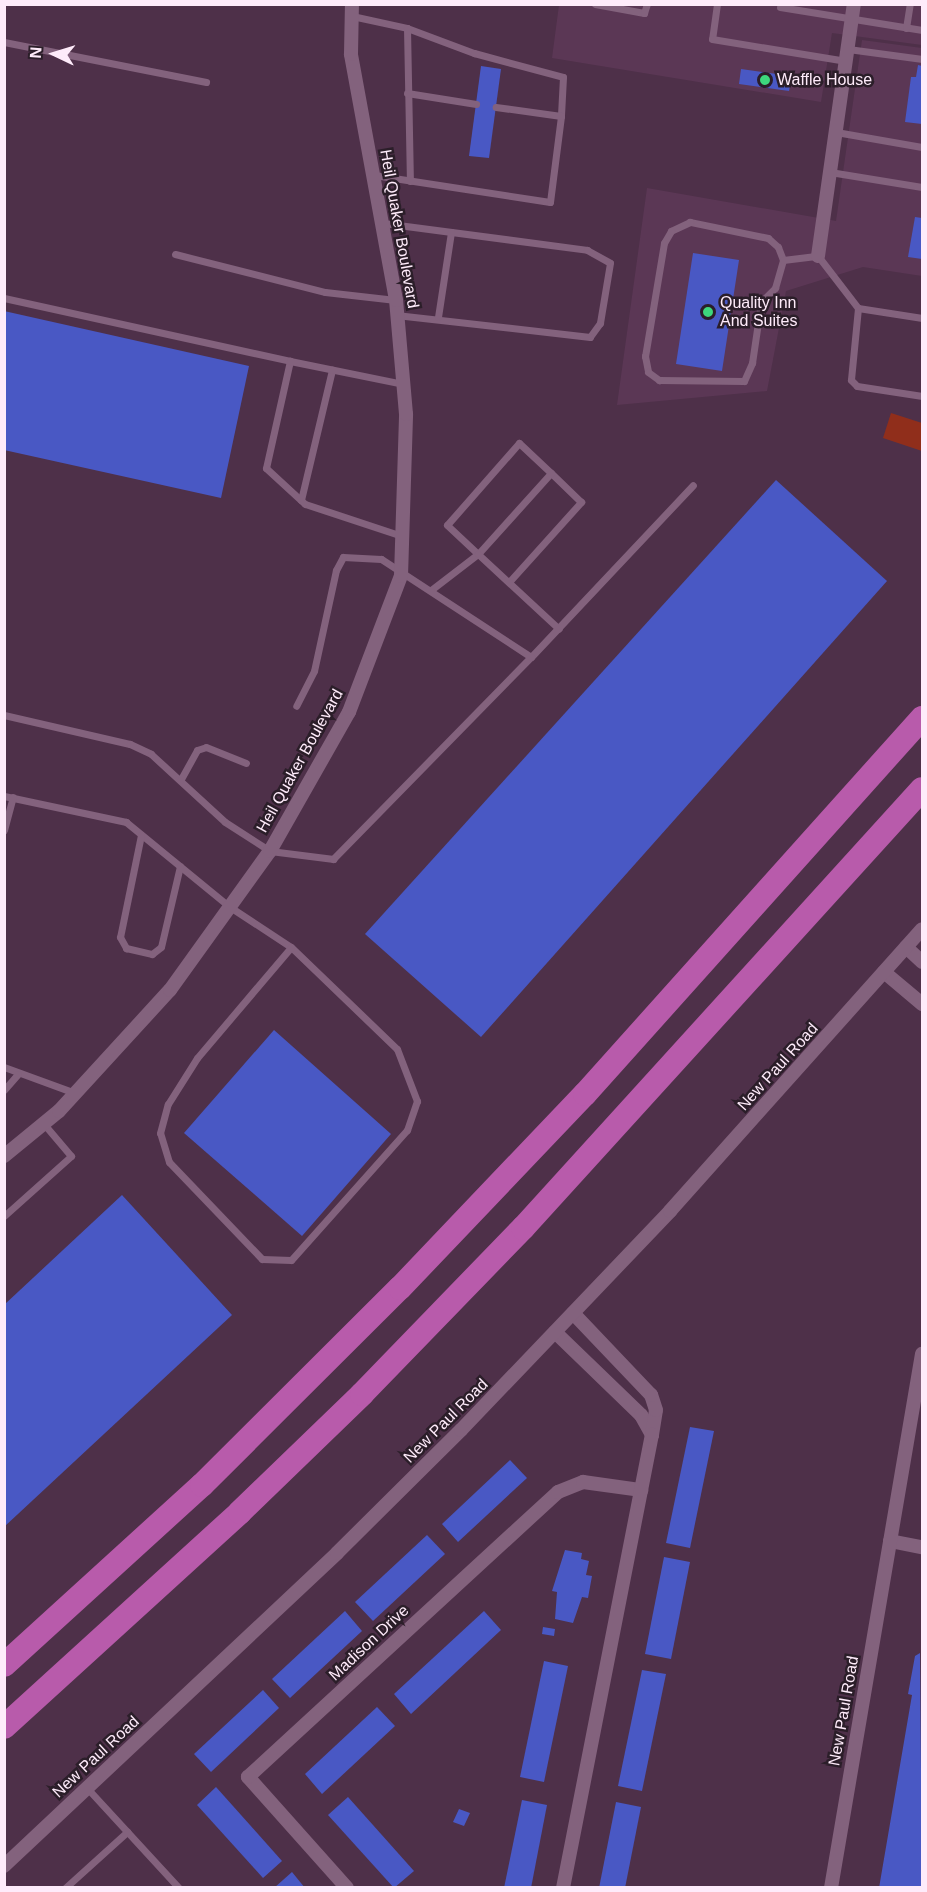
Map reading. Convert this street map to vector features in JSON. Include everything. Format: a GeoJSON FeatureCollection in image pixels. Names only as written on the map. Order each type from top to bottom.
{"type":"FeatureCollection","features":[{"type":"Feature","properties":{"kind":"highway"},"geometry":{"type":"LineString","coordinates":[[834,816],[922,696]]}},
{"type":"Feature","properties":{"kind":"highway"},"geometry":{"type":"LineString","coordinates":[[4,1665],[202,1485],[400,1288],[585,1094],[922,718]]}},
{"type":"Feature","properties":{"kind":"highway"},"geometry":{"type":"LineString","coordinates":[[4,1727],[240,1512],[362,1394],[531,1220],[922,789]]}},
{"type":"Feature","properties":{"kind":"street","name":"Heil Quaker Boulevard"},"geometry":{"type":"LineString","coordinates":[[4,1156],[44,1124],[75,1093],[170,990],[270,851],[349,712],[401,576],[403,384],[398,315],[351,54],[352,10]]}},
{"type":"Feature","properties":{"kind":"street"},"geometry":{"type":"LineString","coordinates":[[818,256],[853,11]]}},
{"type":"Feature","properties":{"kind":"street","name":"New Paul Road"},"geometry":{"type":"LineString","coordinates":[[4,1866],[337,1553],[573,1314],[670,1211],[922,929]]}},
{"type":"Feature","properties":{"kind":"street"},"geometry":{"type":"LineString","coordinates":[[906,947],[922,962]]}},
{"type":"Feature","properties":{"kind":"street"},"geometry":{"type":"LineString","coordinates":[[884,972],[922,1004]]}},
{"type":"Feature","properties":{"kind":"street"},"geometry":{"type":"LineString","coordinates":[[563,1887],[652,1436],[654,1401],[573,1314]]}},
{"type":"Feature","properties":{"kind":"street"},"geometry":{"type":"LineString","coordinates":[[555,1332],[641,1415],[652,1436]]}},
{"type":"Feature","properties":{"kind":"street","name":"New Paul Road"},"geometry":{"type":"LineString","coordinates":[[831,1887],[922,1354]]}},
{"type":"Feature","properties":{"kind":"street"},"geometry":{"type":"LineString","coordinates":[[602,1377],[618,1360]]}},
{"type":"Feature","properties":{"kind":"street","name":"Madison Drive"},"geometry":{"type":"LineString","coordinates":[[347,1887],[248,1777],[558,1492],[583,1482],[641,1490]]}},
{"type":"Feature","properties":{"kind":"street"},"geometry":{"type":"LineString","coordinates":[[890,1541],[922,1546]]}},
{"type":"Feature","properties":{"kind":"lane"},"geometry":{"type":"LineString","coordinates":[[595,4],[644,13],[647,4]]}},
{"type":"Feature","properties":{"kind":"lane"},"geometry":{"type":"LineString","coordinates":[[717,4],[712,39],[847,55],[922,59]]}},
{"type":"Feature","properties":{"kind":"lane"},"geometry":{"type":"LineString","coordinates":[[906,28],[910,4]]}},
{"type":"Feature","properties":{"kind":"lane"},"geometry":{"type":"LineString","coordinates":[[780,7],[853,11],[884,27],[922,30]]}},
{"type":"Feature","properties":{"kind":"lane"},"geometry":{"type":"LineString","coordinates":[[352,10],[474,53],[563,77],[561,116],[550,202],[374,175]]}},
{"type":"Feature","properties":{"kind":"lane"},"geometry":{"type":"LineString","coordinates":[[407,28],[410,181]]}},
{"type":"Feature","properties":{"kind":"lane"},"geometry":{"type":"LineString","coordinates":[[4,42],[206,82]]}},
{"type":"Feature","properties":{"kind":"lane"},"geometry":{"type":"LineString","coordinates":[[407,93],[476,104]]}},
{"type":"Feature","properties":{"kind":"lane"},"geometry":{"type":"LineString","coordinates":[[496,107],[561,116]]}},
{"type":"Feature","properties":{"kind":"lane"},"geometry":{"type":"LineString","coordinates":[[836,132],[922,147]]}},
{"type":"Feature","properties":{"kind":"lane"},"geometry":{"type":"LineString","coordinates":[[830,172],[922,187]]}},
{"type":"Feature","properties":{"kind":"lane"},"geometry":{"type":"LineString","coordinates":[[690,222],[768,238],[778,247],[783,260],[775,288],[761,302],[752,363],[744,381],[659,380],[648,372],[645,356],[664,243],[671,231],[690,222]]}},
{"type":"Feature","properties":{"kind":"lane"},"geometry":{"type":"LineString","coordinates":[[383,223],[587,250],[610,264],[600,323],[590,336],[438,317],[398,315]]}},
{"type":"Feature","properties":{"kind":"lane"},"geometry":{"type":"LineString","coordinates":[[438,317],[451,232]]}},
{"type":"Feature","properties":{"kind":"lane"},"geometry":{"type":"LineString","coordinates":[[175,254],[326,292],[396,300]]}},
{"type":"Feature","properties":{"kind":"lane"},"geometry":{"type":"LineString","coordinates":[[783,260],[818,256],[858,308],[851,380],[857,386],[922,396]]}},
{"type":"Feature","properties":{"kind":"lane"},"geometry":{"type":"LineString","coordinates":[[4,298],[403,384]]}},
{"type":"Feature","properties":{"kind":"lane"},"geometry":{"type":"LineString","coordinates":[[858,308],[922,318]]}},
{"type":"Feature","properties":{"kind":"lane"},"geometry":{"type":"LineString","coordinates":[[290,361],[266,468],[301,500],[402,536]]}},
{"type":"Feature","properties":{"kind":"lane"},"geometry":{"type":"LineString","coordinates":[[301,500],[332,370]]}},
{"type":"Feature","properties":{"kind":"lane"},"geometry":{"type":"LineString","coordinates":[[509,582],[581,502],[519,443],[447,525],[559,628]]}},
{"type":"Feature","properties":{"kind":"lane"},"geometry":{"type":"LineString","coordinates":[[431,590],[478,554],[551,473]]}},
{"type":"Feature","properties":{"kind":"lane"},"geometry":{"type":"LineString","coordinates":[[4,715],[130,744],[151,754],[181,779],[225,822],[270,851],[333,859],[559,628],[693,485]]}},
{"type":"Feature","properties":{"kind":"lane"},"geometry":{"type":"LineString","coordinates":[[296,706],[314,671],[336,570],[343,557],[381,559],[401,576],[431,590],[531,657]]}},
{"type":"Feature","properties":{"kind":"lane"},"geometry":{"type":"LineString","coordinates":[[181,779],[197,750],[206,747],[246,764]]}},
{"type":"Feature","properties":{"kind":"lane"},"geometry":{"type":"LineString","coordinates":[[4,830],[8,797],[126,822],[231,907],[291,947],[397,1049],[417,1101],[407,1130],[291,1260],[262,1259],[169,1162],[160,1133],[168,1104],[197,1058],[291,947]]}},
{"type":"Feature","properties":{"kind":"lane"},"geometry":{"type":"LineString","coordinates":[[141,835],[120,938],[126,948],[152,954],[161,946],[180,866]]}},
{"type":"Feature","properties":{"kind":"lane"},"geometry":{"type":"LineString","coordinates":[[4,1067],[75,1093]]}},
{"type":"Feature","properties":{"kind":"lane"},"geometry":{"type":"LineString","coordinates":[[4,1090],[18,1074]]}},
{"type":"Feature","properties":{"kind":"lane"},"geometry":{"type":"LineString","coordinates":[[4,1216],[71,1156],[44,1124]]}},
{"type":"Feature","properties":{"kind":"lane"},"geometry":{"type":"LineString","coordinates":[[87,1788],[179,1887]]}},
{"type":"Feature","properties":{"kind":"lane"},"geometry":{"type":"LineString","coordinates":[[65,1887],[127,1832]]}},
{"type":"Feature","properties":{"kind":"shaded area"},"geometry":{"type":"Polygon","coordinates":[[[559,5],[922,5],[922,45],[832,33],[821,102],[552,58],[559,5]]]}},
{"type":"Feature","properties":{"kind":"shaded area"},"geometry":{"type":"Polygon","coordinates":[[[862,40],[922,48],[922,276],[863,267],[786,291],[767,391],[617,405],[647,188],[836,221],[862,40]]]}},
{"type":"Feature","properties":{"kind":"shaded area"},"geometry":{"type":"Polygon","coordinates":[[[891,413],[922,423],[922,451],[883,438],[891,413]]]}},
{"type":"Feature","properties":{"kind":"building"},"geometry":{"type":"Polygon","coordinates":[[[918,65],[922,66],[922,124],[905,122],[911,77],[916,77],[918,65]]]}},
{"type":"Feature","properties":{"kind":"building"},"geometry":{"type":"Polygon","coordinates":[[[481,66],[501,69],[489,158],[469,156],[481,66]]]}},
{"type":"Feature","properties":{"kind":"building","name":"Waffle House"},"geometry":{"type":"Polygon","coordinates":[[[741,69],[792,76],[789,91],[739,84],[741,69]]]}},
{"type":"Feature","properties":{"kind":"building"},"geometry":{"type":"Polygon","coordinates":[[[915,217],[922,218],[922,259],[908,257],[915,217]]]}},
{"type":"Feature","properties":{"kind":"building","name":"Quality Inn And Suites"},"geometry":{"type":"Polygon","coordinates":[[[693,253],[739,260],[722,371],[676,364],[693,253]]]}},
{"type":"Feature","properties":{"kind":"building"},"geometry":{"type":"Polygon","coordinates":[[[4,311],[249,366],[221,498],[4,450],[4,311]]]}},
{"type":"Feature","properties":{"kind":"building"},"geometry":{"type":"Polygon","coordinates":[[[776,480],[887,581],[481,1037],[365,934],[776,480]]]}},
{"type":"Feature","properties":{"kind":"building"},"geometry":{"type":"Polygon","coordinates":[[[274,1030],[391,1134],[302,1236],[184,1133],[274,1030]]]}},
{"type":"Feature","properties":{"kind":"building"},"geometry":{"type":"Polygon","coordinates":[[[122,1195],[232,1315],[4,1527],[4,1305],[122,1195]]]}},
{"type":"Feature","properties":{"kind":"building"},"geometry":{"type":"Polygon","coordinates":[[[690,1427],[714,1431],[690,1548],[666,1543],[690,1427]]]}},
{"type":"Feature","properties":{"kind":"building"},"geometry":{"type":"Polygon","coordinates":[[[510,1460],[527,1478],[458,1542],[442,1524],[510,1460]]]}},
{"type":"Feature","properties":{"kind":"building"},"geometry":{"type":"Polygon","coordinates":[[[427,1535],[445,1554],[373,1621],[355,1602],[427,1535]]]}},
{"type":"Feature","properties":{"kind":"building"},"geometry":{"type":"Polygon","coordinates":[[[565,1550],[582,1553],[581,1559],[589,1561],[586,1575],[592,1576],[588,1598],[582,1597],[573,1623],[555,1619],[557,1592],[552,1591],[565,1550]]]}},
{"type":"Feature","properties":{"kind":"building"},"geometry":{"type":"Polygon","coordinates":[[[664,1557],[690,1562],[671,1659],[645,1654],[664,1557]]]}},
{"type":"Feature","properties":{"kind":"building"},"geometry":{"type":"Polygon","coordinates":[[[345,1611],[362,1631],[290,1698],[272,1679],[345,1611]]]}},
{"type":"Feature","properties":{"kind":"building"},"geometry":{"type":"Polygon","coordinates":[[[484,1611],[501,1630],[411,1714],[394,1694],[484,1611]]]}},
{"type":"Feature","properties":{"kind":"building"},"geometry":{"type":"Polygon","coordinates":[[[543,1627],[555,1629],[554,1636],[542,1634],[543,1627]]]}},
{"type":"Feature","properties":{"kind":"building"},"geometry":{"type":"Polygon","coordinates":[[[920,1653],[922,1888],[879,1888],[912,1695],[908,1694],[915,1656],[920,1653]]]}},
{"type":"Feature","properties":{"kind":"building"},"geometry":{"type":"Polygon","coordinates":[[[544,1661],[568,1666],[544,1782],[520,1777],[544,1661]]]}},
{"type":"Feature","properties":{"kind":"building"},"geometry":{"type":"Polygon","coordinates":[[[642,1670],[666,1674],[642,1791],[618,1786],[642,1670]]]}},
{"type":"Feature","properties":{"kind":"building"},"geometry":{"type":"Polygon","coordinates":[[[263,1690],[279,1708],[211,1772],[194,1754],[263,1690]]]}},
{"type":"Feature","properties":{"kind":"building"},"geometry":{"type":"Polygon","coordinates":[[[377,1707],[395,1726],[322,1794],[305,1774],[377,1707]]]}},
{"type":"Feature","properties":{"kind":"building"},"geometry":{"type":"Polygon","coordinates":[[[216,1787],[282,1861],[263,1878],[197,1805],[216,1787]]]}},
{"type":"Feature","properties":{"kind":"building"},"geometry":{"type":"Polygon","coordinates":[[[348,1797],[414,1871],[394,1888],[328,1815],[348,1797]]]}},
{"type":"Feature","properties":{"kind":"building"},"geometry":{"type":"Polygon","coordinates":[[[522,1800],[547,1805],[531,1888],[504,1888],[522,1800]]]}},
{"type":"Feature","properties":{"kind":"building"},"geometry":{"type":"Polygon","coordinates":[[[616,1802],[641,1807],[625,1888],[599,1888],[616,1802]]]}},
{"type":"Feature","properties":{"kind":"building"},"geometry":{"type":"Polygon","coordinates":[[[459,1809],[470,1813],[464,1826],[453,1822],[459,1809]]]}},
{"type":"Feature","properties":{"kind":"building"},"geometry":{"type":"Polygon","coordinates":[[[292,1872],[305,1888],[274,1888],[292,1872]]]}},
{"type":"Feature","properties":{"kind":"place","name":"Waffle House"},"geometry":{"type":"Point","coordinates":[765,80]}},
{"type":"Feature","properties":{"kind":"place","name":"Quality Inn And Suites"},"geometry":{"type":"Point","coordinates":[708,312]}}]}
